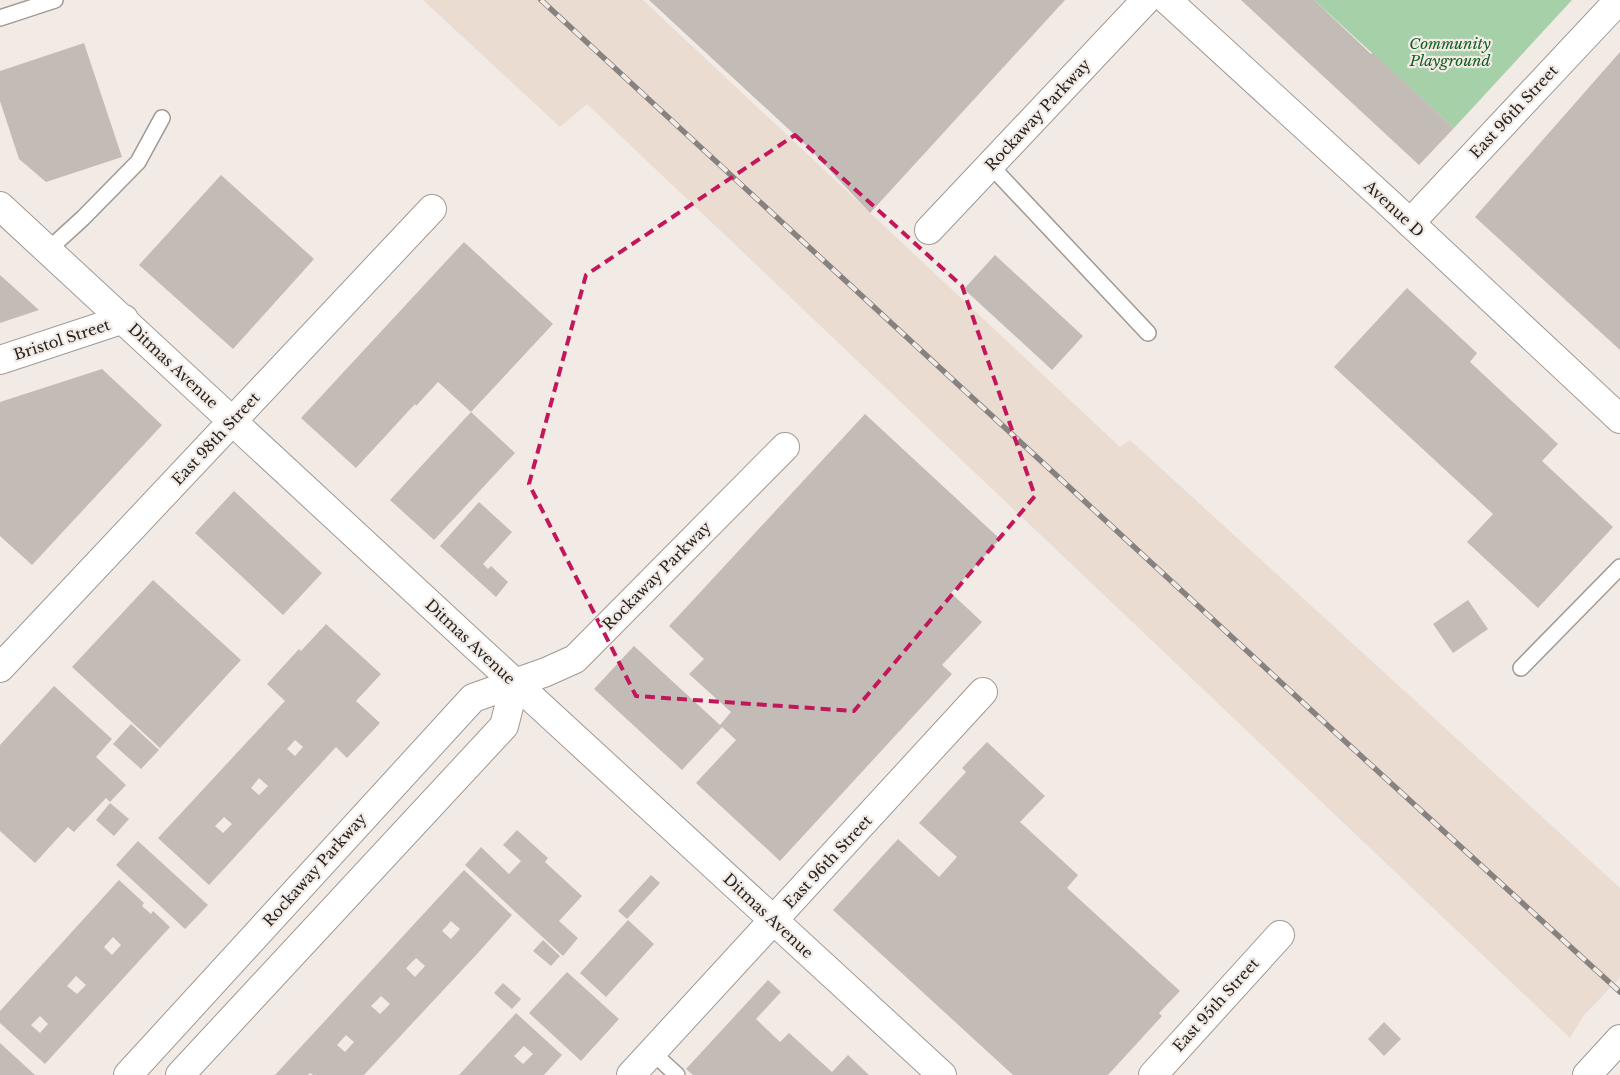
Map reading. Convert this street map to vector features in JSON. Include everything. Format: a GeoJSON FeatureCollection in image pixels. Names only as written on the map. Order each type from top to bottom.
{"type":"FeatureCollection","features":[{"type":"Feature","properties":{"kind":"street","name":"Rockaway Parkway"},"geometry":{"type":"LineString","coordinates":[[929,230],[1146,0]]}},
{"type":"Feature","properties":{"kind":"street","name":"Avenue D"},"geometry":{"type":"LineString","coordinates":[[1167,0],[1620,419]]}},
{"type":"Feature","properties":{"kind":"street","name":"East 96th Street"},"geometry":{"type":"LineString","coordinates":[[1410,223],[1619,0]]}},
{"type":"Feature","properties":{"kind":"street","name":"Ditmas Avenue"},"geometry":{"type":"LineString","coordinates":[[0,206],[942,1075]]}},
{"type":"Feature","properties":{"kind":"street","name":"East 98th Street"},"geometry":{"type":"LineString","coordinates":[[0,668],[432,209]]}},
{"type":"Feature","properties":{"kind":"street","name":"Bristol Street"},"geometry":{"type":"LineString","coordinates":[[0,360],[124,319]]}},
{"type":"Feature","properties":{"kind":"street","name":"Rockaway Parkway"},"geometry":{"type":"LineString","coordinates":[[128,1075],[473,698],[546,672],[575,658],[785,447]]}},
{"type":"Feature","properties":{"kind":"street"},"geometry":{"type":"LineString","coordinates":[[180,1075],[504,726],[515,683]]}},
{"type":"Feature","properties":{"kind":"street","name":"East 96th Street"},"geometry":{"type":"LineString","coordinates":[[631,1075],[983,692]]}},
{"type":"Feature","properties":{"kind":"street","name":"East 95th Street"},"geometry":{"type":"LineString","coordinates":[[1153,1075],[1280,936]]}},
{"type":"Feature","properties":{"kind":"street"},"geometry":{"type":"LineString","coordinates":[[1587,1075],[1620,1039]]}},
{"type":"Feature","properties":{"kind":"lane"},"geometry":{"type":"LineString","coordinates":[[0,18],[56,0]]}},
{"type":"Feature","properties":{"kind":"lane"},"geometry":{"type":"LineString","coordinates":[[48,250],[83,218],[138,162],[162,118]]}},
{"type":"Feature","properties":{"kind":"lane"},"geometry":{"type":"LineString","coordinates":[[990,165],[1148,332]]}},
{"type":"Feature","properties":{"kind":"lane"},"geometry":{"type":"LineString","coordinates":[[1520,668],[1620,567]]}},
{"type":"Feature","properties":{"kind":"lane"},"geometry":{"type":"LineString","coordinates":[[652,1052],[677,1075]]}},
{"type":"Feature","properties":{"kind":"highlighted area"},"geometry":{"type":"Polygon","coordinates":[[[795,135],[962,286],[1035,496],[854,711],[636,696],[529,484],[586,275],[795,135]]]}},
{"type":"Feature","properties":{"kind":"shaded area"},"geometry":{"type":"Polygon","coordinates":[[[423,0],[643,0],[1120,447],[1130,440],[1620,888],[1620,978],[1584,1015],[1570,1038],[587,104],[560,127],[423,0]]]}},
{"type":"Feature","properties":{"kind":"green space","name":"Community Playground"},"geometry":{"type":"Polygon","coordinates":[[[1314,0],[1572,0],[1454,128],[1314,0]]]}},
{"type":"Feature","properties":{"kind":"building"},"geometry":{"type":"Polygon","coordinates":[[[649,0],[1065,0],[870,213],[809,148],[649,0]]]}},
{"type":"Feature","properties":{"kind":"building"},"geometry":{"type":"Polygon","coordinates":[[[1241,0],[1314,0],[1454,128],[1419,165],[1241,0]]]}},
{"type":"Feature","properties":{"kind":"building"},"geometry":{"type":"Polygon","coordinates":[[[84,43],[122,157],[46,182],[19,159],[0,101],[0,71],[84,43]]]}},
{"type":"Feature","properties":{"kind":"building"},"geometry":{"type":"Polygon","coordinates":[[[1620,52],[1620,350],[1475,217],[1620,52]]]}},
{"type":"Feature","properties":{"kind":"building"},"geometry":{"type":"Polygon","coordinates":[[[221,175],[314,259],[233,349],[139,265],[221,175]]]}},
{"type":"Feature","properties":{"kind":"building"},"geometry":{"type":"Polygon","coordinates":[[[464,242],[553,324],[471,412],[438,382],[356,468],[301,418],[464,242]]]}},
{"type":"Feature","properties":{"kind":"building"},"geometry":{"type":"Polygon","coordinates":[[[995,255],[1083,336],[1052,370],[964,289],[995,255]]]}},
{"type":"Feature","properties":{"kind":"building"},"geometry":{"type":"Polygon","coordinates":[[[0,275],[39,310],[0,323],[0,275]]]}},
{"type":"Feature","properties":{"kind":"building"},"geometry":{"type":"Polygon","coordinates":[[[1407,288],[1477,353],[1470,362],[1558,444],[1542,461],[1613,527],[1538,608],[1467,542],[1493,514],[1334,367],[1407,288]]]}},
{"type":"Feature","properties":{"kind":"building"},"geometry":{"type":"Polygon","coordinates":[[[102,369],[162,425],[32,565],[0,536],[0,402],[102,369]]]}},
{"type":"Feature","properties":{"kind":"building"},"geometry":{"type":"Polygon","coordinates":[[[471,412],[515,453],[434,540],[390,500],[471,412]]]}},
{"type":"Feature","properties":{"kind":"building"},"geometry":{"type":"Polygon","coordinates":[[[865,414],[1000,539],[951,593],[982,622],[942,665],[952,674],[780,861],[696,783],[736,740],[722,727],[682,770],[594,689],[634,646],[720,725],[731,712],[689,674],[704,659],[669,626],[865,414]]]}},
{"type":"Feature","properties":{"kind":"building"},"geometry":{"type":"Polygon","coordinates":[[[234,491],[322,573],[283,615],[195,533],[234,491]]]}},
{"type":"Feature","properties":{"kind":"building"},"geometry":{"type":"Polygon","coordinates":[[[479,502],[512,532],[483,564],[488,569],[491,566],[508,582],[496,597],[440,546],[479,502]]]}},
{"type":"Feature","properties":{"kind":"building"},"geometry":{"type":"Polygon","coordinates":[[[153,580],[241,660],[160,748],[72,667],[153,580]]]}},
{"type":"Feature","properties":{"kind":"building"},"geometry":{"type":"Polygon","coordinates":[[[1468,600],[1488,629],[1453,653],[1433,624],[1468,600]]]}},
{"type":"Feature","properties":{"kind":"building"},"geometry":{"type":"Polygon","coordinates":[[[326,624],[381,674],[356,701],[380,723],[347,758],[336,747],[209,885],[158,838],[285,701],[267,684],[299,649],[301,651],[326,624]],[[295,740],[287,749],[295,756],[303,747],[295,740]],[[259,778],[251,788],[259,795],[268,786],[259,778]],[[224,817],[215,826],[223,833],[232,824],[224,817]]]}},
{"type":"Feature","properties":{"kind":"building"},"geometry":{"type":"Polygon","coordinates":[[[54,686],[112,739],[96,757],[126,785],[110,802],[106,798],[74,832],[68,827],[35,863],[0,831],[0,745],[54,686]]]}},
{"type":"Feature","properties":{"kind":"building"},"geometry":{"type":"Polygon","coordinates":[[[131,724],[159,750],[141,769],[113,744],[131,724]]]}},
{"type":"Feature","properties":{"kind":"building"},"geometry":{"type":"Polygon","coordinates":[[[987,742],[1045,796],[1020,822],[1078,875],[1067,888],[1180,991],[1159,1013],[1162,1016],[1108,1075],[1013,1075],[833,910],[898,839],[939,877],[957,857],[919,823],[966,772],[962,768],[987,742]]]}},
{"type":"Feature","properties":{"kind":"building"},"geometry":{"type":"Polygon","coordinates":[[[110,803],[129,819],[114,836],[96,820],[110,803]]]}},
{"type":"Feature","properties":{"kind":"building"},"geometry":{"type":"Polygon","coordinates":[[[517,830],[548,858],[545,862],[582,896],[559,921],[578,938],[563,956],[465,865],[481,847],[509,874],[521,861],[503,845],[517,830]]]}},
{"type":"Feature","properties":{"kind":"building"},"geometry":{"type":"Polygon","coordinates":[[[138,841],[208,905],[185,929],[116,865],[138,841]]]}},
{"type":"Feature","properties":{"kind":"building"},"geometry":{"type":"Polygon","coordinates":[[[464,870],[512,915],[364,1075],[313,1075],[310,1073],[308,1075],[275,1075],[464,870]],[[451,921],[442,931],[451,939],[460,929],[451,921]],[[416,958],[406,968],[415,977],[425,966],[416,958]],[[381,996],[371,1006],[380,1014],[390,1004],[381,996]],[[346,1035],[337,1045],[345,1052],[354,1042],[346,1035]]]}},
{"type":"Feature","properties":{"kind":"building"},"geometry":{"type":"Polygon","coordinates":[[[651,875],[660,883],[627,919],[618,911],[651,875]]]}},
{"type":"Feature","properties":{"kind":"building"},"geometry":{"type":"Polygon","coordinates":[[[119,880],[144,903],[142,906],[151,914],[153,911],[170,927],[45,1064],[0,1023],[0,1011],[119,880]],[[113,937],[104,947],[112,955],[121,945],[113,937]],[[76,976],[67,986],[77,994],[86,985],[76,976]],[[40,1016],[31,1025],[40,1033],[48,1024],[40,1016]]]}},
{"type":"Feature","properties":{"kind":"building"},"geometry":{"type":"Polygon","coordinates":[[[628,920],[654,944],[606,997],[580,973],[628,920]]]}},
{"type":"Feature","properties":{"kind":"building"},"geometry":{"type":"Polygon","coordinates":[[[543,940],[560,956],[551,966],[533,951],[543,940]]]}},
{"type":"Feature","properties":{"kind":"building"},"geometry":{"type":"Polygon","coordinates":[[[567,972],[619,1019],[581,1061],[529,1013],[567,972]]]}},
{"type":"Feature","properties":{"kind":"building"},"geometry":{"type":"Polygon","coordinates":[[[768,980],[781,992],[756,1019],[780,1042],[789,1033],[832,1072],[848,1055],[869,1075],[693,1075],[686,1069],[768,980]]]}},
{"type":"Feature","properties":{"kind":"building"},"geometry":{"type":"Polygon","coordinates":[[[503,983],[521,999],[512,1009],[494,993],[503,983]]]}},
{"type":"Feature","properties":{"kind":"building"},"geometry":{"type":"Polygon","coordinates":[[[516,1013],[562,1055],[544,1075],[459,1075],[516,1013]],[[524,1046],[514,1056],[523,1064],[533,1054],[524,1046]]]}},
{"type":"Feature","properties":{"kind":"building"},"geometry":{"type":"Polygon","coordinates":[[[1384,1022],[1401,1039],[1384,1056],[1368,1039],[1384,1022]]]}},
{"type":"Feature","properties":{"kind":"building"},"geometry":{"type":"Polygon","coordinates":[[[0,1043],[35,1075],[0,1075],[0,1043]]]}},
{"type":"Feature","properties":{"kind":"railway"},"geometry":{"type":"LineString","coordinates":[[541,0],[1337,734],[1620,992]]}}]}
